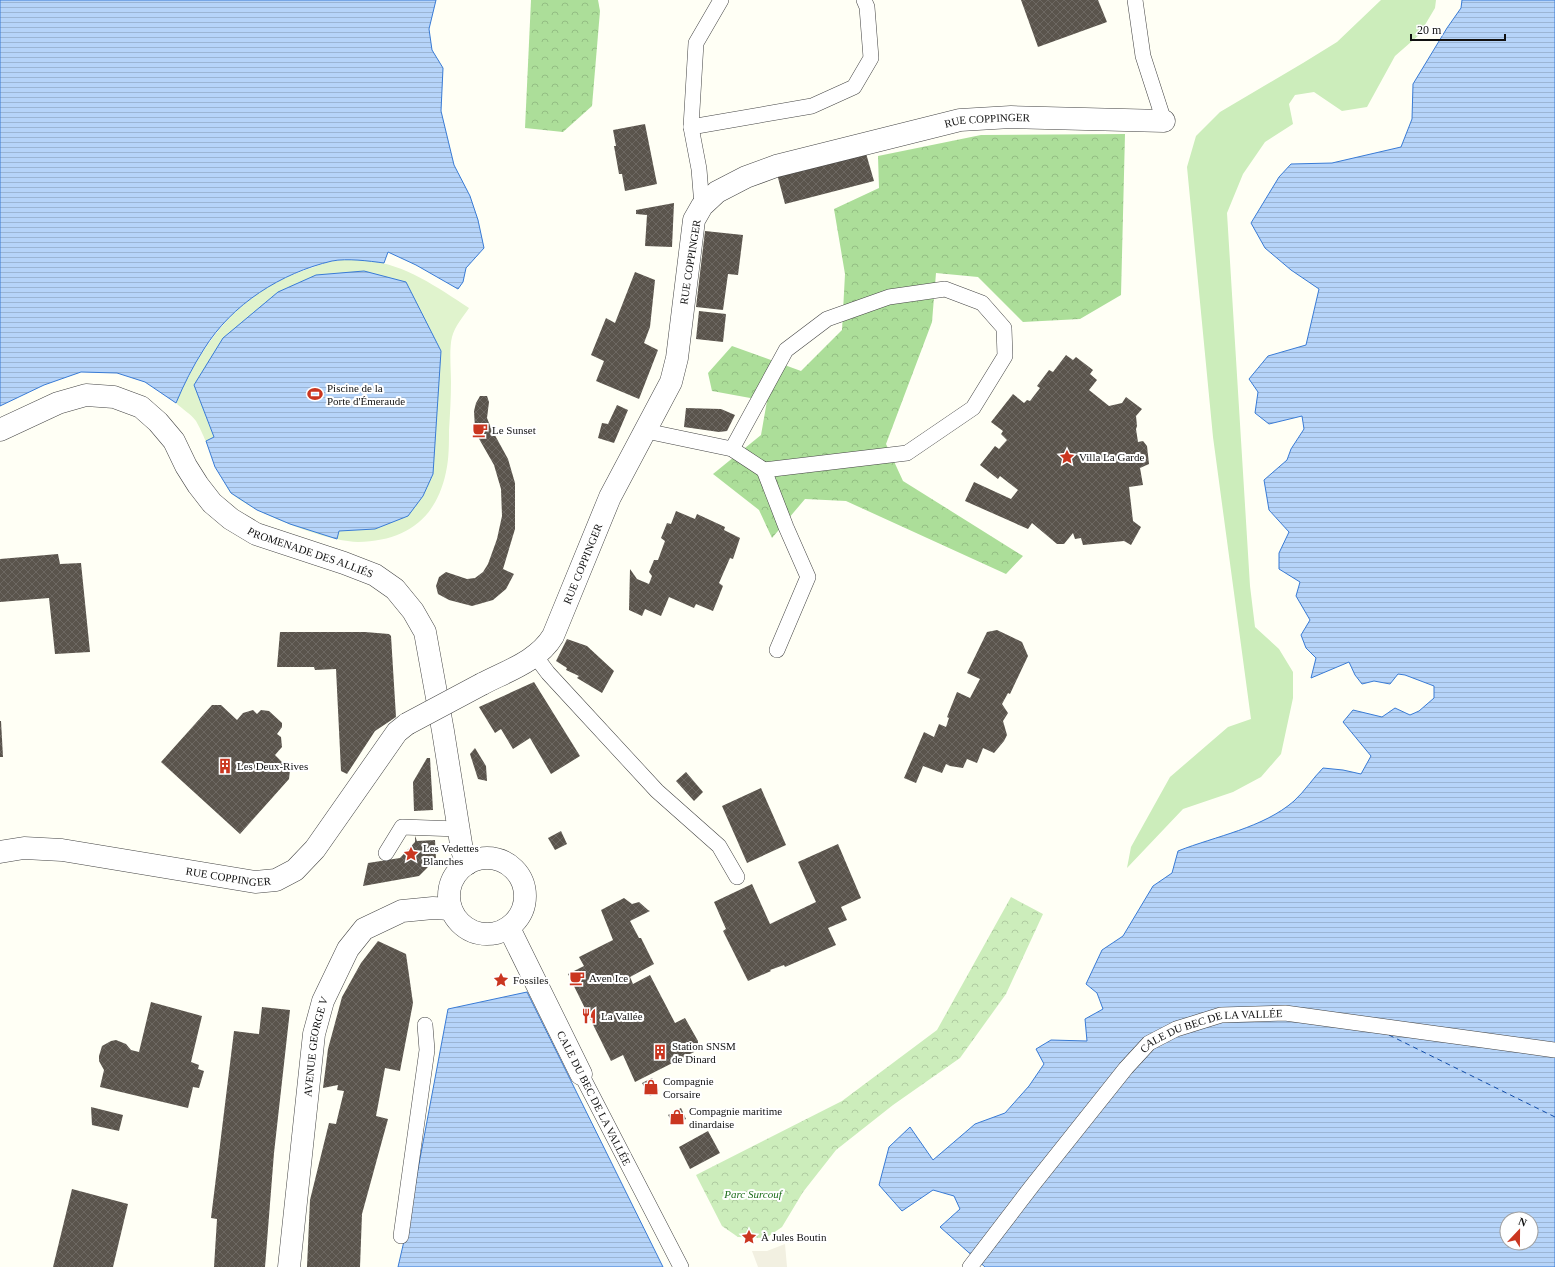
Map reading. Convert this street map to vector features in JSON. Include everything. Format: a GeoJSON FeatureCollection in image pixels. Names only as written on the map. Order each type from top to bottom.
{"type":"FeatureCollection","features":[{"type":"Feature","properties":{"kind":"street","name":"RUE COPPINGER"},"geometry":{"type":"LineString","coordinates":[[0,852],[24,848],[62,850],[255,882],[276,880],[295,870],[315,849],[397,732],[407,724],[536,656],[548,645],[610,497],[670,382],[677,358],[694,220],[702,206],[717,192],[746,177],[776,166],[960,120],[1011,117],[1164,121]]}},
{"type":"Feature","properties":{"kind":"street","name":"PROMENADE DES ALLIÉS"},"geometry":{"type":"LineString","coordinates":[[0,430],[58,402],[86,395],[114,397],[141,407],[158,422],[174,441],[186,466],[212,503],[231,519],[256,534],[344,563],[375,575],[395,589],[413,611],[426,632],[444,731],[458,829],[462,850],[467,864]]}},
{"type":"Feature","properties":{"kind":"street"},"geometry":{"type":"LineString","coordinates":[[489,858],[501,861],[511,866],[519,875],[524,886],[526,898],[523,910],[518,920],[509,928],[493,934],[475,933],[460,924],[455,917],[451,909],[449,897],[451,884],[457,872],[467,864],[478,859],[489,858]]}},
{"type":"Feature","properties":{"kind":"street","name":"AVENUE GEORGE V"},"geometry":{"type":"LineString","coordinates":[[289,1267],[314,1034],[323,1001],[348,948],[364,929],[402,911],[433,908],[451,909]]}},
{"type":"Feature","properties":{"kind":"street","name":"CALE DU BEC DE LA VALLÉE"},"geometry":{"type":"LineString","coordinates":[[509,928],[582,1074]]}},
{"type":"Feature","properties":{"kind":"lane"},"geometry":{"type":"LineString","coordinates":[[702,206],[699,168],[691,127],[696,43],[720,0]]}},
{"type":"Feature","properties":{"kind":"lane"},"geometry":{"type":"LineString","coordinates":[[691,127],[812,106],[854,87],[871,58],[867,6],[864,0]]}},
{"type":"Feature","properties":{"kind":"lane"},"geometry":{"type":"LineString","coordinates":[[1135,0],[1143,56],[1164,121]]}},
{"type":"Feature","properties":{"kind":"lane"},"geometry":{"type":"LineString","coordinates":[[732,450],[786,350],[827,319],[889,297],[945,289],[982,303],[1004,328],[1005,356],[973,408],[906,453],[764,470]]}},
{"type":"Feature","properties":{"kind":"lane"},"geometry":{"type":"LineString","coordinates":[[646,430],[732,450],[764,470],[786,527],[808,577],[777,650]]}},
{"type":"Feature","properties":{"kind":"lane"},"geometry":{"type":"LineString","coordinates":[[536,656],[548,674],[657,791],[719,846],[737,877]]}},
{"type":"Feature","properties":{"kind":"lane"},"geometry":{"type":"LineString","coordinates":[[386,853],[402,827],[458,829]]}},
{"type":"Feature","properties":{"kind":"lane","name":"CALE DU BEC DE LA VALLÉE"},"geometry":{"type":"LineString","coordinates":[[970,1267],[1126,1068],[1149,1043],[1176,1029],[1221,1015],[1285,1013],[1555,1050]]}},
{"type":"Feature","properties":{"kind":"lane"},"geometry":{"type":"LineString","coordinates":[[400,1236],[427,1050],[425,1025]]}},
{"type":"Feature","properties":{"kind":"lane","name":"CALE DU BEC DE LA VALLÉE"},"geometry":{"type":"LineString","coordinates":[[582,1074],[681,1267]]}},
{"type":"Feature","properties":{"kind":"green space"},"geometry":{"type":"Polygon","coordinates":[[[531,0],[598,0],[600,11],[592,106],[563,132],[525,128],[531,0]]]}},
{"type":"Feature","properties":{"kind":"green space"},"geometry":{"type":"Polygon","coordinates":[[[1381,0],[1436,0],[1435,8],[1419,35],[1395,56],[1367,107],[1342,111],[1314,92],[1295,95],[1289,104],[1293,124],[1265,142],[1243,174],[1227,213],[1250,586],[1255,627],[1279,649],[1293,672],[1293,698],[1281,754],[1261,777],[1233,792],[1183,809],[1127,868],[1131,847],[1170,777],[1228,727],[1251,719],[1213,437],[1187,167],[1196,136],[1220,112],[1337,42],[1381,0]]]}},
{"type":"Feature","properties":{"kind":"green space"},"geometry":{"type":"Polygon","coordinates":[[[1125,134],[1121,295],[1080,319],[1023,322],[978,277],[936,273],[932,322],[886,444],[903,481],[1023,556],[1006,574],[846,501],[805,499],[772,538],[759,510],[713,474],[761,435],[767,401],[712,391],[708,373],[732,346],[801,371],[842,330],[845,274],[834,209],[879,188],[878,156],[981,135],[1125,134]]]}},
{"type":"Feature","properties":{"kind":"green space","name":"Piscine de la Porte d'Émeraude"},"geometry":{"type":"Polygon","coordinates":[[[338,260],[367,260],[395,267],[421,278],[469,308],[455,329],[451,342],[451,394],[448,462],[441,489],[435,503],[416,525],[404,532],[375,541],[358,542],[345,541],[292,526],[257,510],[232,494],[228,490],[216,466],[196,421],[176,403],[187,380],[212,339],[243,305],[262,291],[284,279],[327,262],[338,260]]]}},
{"type":"Feature","properties":{"kind":"green space","name":"Parc Surcouf"},"geometry":{"type":"Polygon","coordinates":[[[1011,897],[1043,914],[1006,994],[960,1058],[893,1105],[836,1150],[803,1192],[782,1227],[766,1238],[738,1237],[722,1226],[696,1175],[842,1101],[937,1030],[1011,897]]]}},
{"type":"Feature","properties":{"kind":"shaded area"},"geometry":{"type":"Polygon","coordinates":[[[785,1244],[787,1267],[758,1267],[752,1251],[767,1251],[785,1244]]]}},
{"type":"Feature","properties":{"kind":"water"},"geometry":{"type":"Polygon","coordinates":[[[0,0],[436,0],[429,29],[432,50],[443,68],[441,111],[454,165],[470,196],[478,220],[484,248],[466,268],[463,282],[458,289],[416,265],[388,252],[384,263],[351,260],[332,261],[294,273],[276,282],[243,305],[215,333],[196,362],[176,403],[145,382],[117,373],[81,372],[44,385],[0,406],[0,0]]]}},
{"type":"Feature","properties":{"kind":"water"},"geometry":{"type":"Polygon","coordinates":[[[1462,0],[1555,0],[1555,1267],[985,1267],[940,1227],[960,1209],[954,1196],[933,1190],[902,1211],[879,1185],[889,1147],[910,1127],[933,1160],[975,1124],[1005,1113],[1029,1086],[1044,1064],[1036,1049],[1051,1040],[1087,1041],[1085,1019],[1103,1009],[1097,993],[1086,984],[1102,950],[1123,936],[1153,886],[1172,873],[1178,851],[1254,825],[1282,810],[1302,793],[1323,768],[1361,774],[1371,756],[1343,722],[1353,710],[1382,717],[1395,708],[1410,715],[1419,711],[1434,698],[1434,686],[1405,675],[1398,674],[1390,684],[1374,681],[1362,684],[1355,675],[1349,662],[1311,678],[1316,658],[1306,648],[1301,635],[1310,620],[1296,596],[1300,582],[1279,569],[1279,553],[1289,532],[1269,510],[1264,480],[1287,460],[1291,449],[1304,429],[1302,416],[1269,424],[1255,413],[1258,392],[1249,379],[1268,356],[1306,345],[1319,289],[1291,270],[1265,248],[1251,223],[1279,177],[1291,164],[1332,163],[1401,147],[1412,119],[1413,84],[1461,8],[1462,0]]]}},
{"type":"Feature","properties":{"kind":"water","name":"Piscine de la Porte d'Émeraude"},"geometry":{"type":"Polygon","coordinates":[[[364,271],[406,282],[441,351],[433,474],[423,496],[408,516],[375,529],[339,531],[337,539],[290,524],[257,510],[231,493],[215,467],[206,441],[214,437],[194,385],[223,338],[278,292],[316,275],[364,271]]]}},
{"type":"Feature","properties":{"kind":"water"},"geometry":{"type":"Polygon","coordinates":[[[527,992],[663,1267],[398,1267],[407,1228],[448,1009],[527,992]]]}},
{"type":"Feature","properties":{"kind":"building"},"geometry":{"type":"Polygon","coordinates":[[[1021,0],[1098,0],[1107,22],[1038,47],[1021,0]]]}},
{"type":"Feature","properties":{"kind":"building"},"geometry":{"type":"Polygon","coordinates":[[[645,124],[657,184],[625,191],[622,174],[619,174],[613,130],[645,124]]]}},
{"type":"Feature","properties":{"kind":"building"},"geometry":{"type":"Polygon","coordinates":[[[865,150],[874,181],[785,204],[777,174],[865,150]]]}},
{"type":"Feature","properties":{"kind":"building"},"geometry":{"type":"Polygon","coordinates":[[[674,203],[672,247],[645,246],[647,215],[636,214],[636,210],[674,203]]]}},
{"type":"Feature","properties":{"kind":"building"},"geometry":{"type":"Polygon","coordinates":[[[705,231],[743,235],[738,275],[728,274],[723,310],[696,307],[705,231]]]}},
{"type":"Feature","properties":{"kind":"building"},"geometry":{"type":"Polygon","coordinates":[[[635,272],[655,280],[650,327],[644,343],[658,350],[639,399],[596,381],[604,361],[591,355],[606,318],[615,323],[635,272]]]}},
{"type":"Feature","properties":{"kind":"building"},"geometry":{"type":"Polygon","coordinates":[[[699,311],[726,314],[723,342],[696,339],[699,311]]]}},
{"type":"Feature","properties":{"kind":"building"},"geometry":{"type":"Polygon","coordinates":[[[1066,355],[1073,360],[1076,357],[1093,370],[1090,374],[1097,380],[1089,390],[1109,406],[1122,403],[1126,397],[1142,409],[1136,416],[1136,429],[1138,442],[1143,441],[1147,446],[1149,464],[1140,468],[1143,485],[1129,487],[1133,521],[1141,527],[1131,545],[1124,541],[1083,545],[1081,538],[1075,539],[1073,533],[1064,544],[1057,544],[1032,523],[1028,529],[965,501],[974,482],[1011,499],[1018,490],[1000,476],[998,479],[980,465],[995,446],[999,449],[1007,440],[1001,434],[1003,431],[991,422],[1013,394],[1024,403],[1027,400],[1030,401],[1040,388],[1037,386],[1049,370],[1053,372],[1066,355]]]}},
{"type":"Feature","properties":{"kind":"building"},"geometry":{"type":"Polygon","coordinates":[[[480,396],[487,396],[489,402],[487,418],[508,459],[515,483],[515,529],[503,569],[514,574],[506,589],[493,600],[472,606],[449,600],[438,594],[436,586],[439,577],[446,572],[467,579],[475,578],[483,572],[488,564],[497,539],[502,516],[501,489],[494,465],[475,429],[474,411],[480,396]]]}},
{"type":"Feature","properties":{"kind":"building"},"geometry":{"type":"Polygon","coordinates":[[[617,405],[628,410],[614,443],[598,438],[602,423],[608,424],[617,405]]]}},
{"type":"Feature","properties":{"kind":"building"},"geometry":{"type":"Polygon","coordinates":[[[686,408],[721,409],[735,415],[727,431],[719,432],[684,427],[686,408]]]}},
{"type":"Feature","properties":{"kind":"building"},"geometry":{"type":"Polygon","coordinates":[[[676,511],[695,519],[697,514],[725,527],[724,530],[740,538],[733,559],[730,558],[719,583],[723,586],[713,611],[696,604],[694,608],[669,597],[661,616],[645,609],[642,616],[629,610],[630,569],[637,579],[649,584],[652,576],[649,572],[654,560],[658,560],[665,541],[661,538],[667,523],[671,524],[676,511]]]}},
{"type":"Feature","properties":{"kind":"building"},"geometry":{"type":"Polygon","coordinates":[[[58,554],[60,564],[81,563],[90,652],[55,654],[49,598],[0,602],[0,559],[58,554]]]}},
{"type":"Feature","properties":{"kind":"building"},"geometry":{"type":"Polygon","coordinates":[[[997,630],[1022,642],[1028,656],[1010,694],[1008,693],[1002,704],[1008,713],[1003,721],[1007,735],[1004,741],[994,753],[983,748],[977,763],[967,759],[963,768],[946,764],[942,773],[923,766],[916,783],[904,778],[924,732],[934,737],[939,724],[946,727],[949,718],[947,717],[957,692],[970,698],[980,679],[967,673],[987,632],[997,630]]]}},
{"type":"Feature","properties":{"kind":"building"},"geometry":{"type":"Polygon","coordinates":[[[280,632],[365,632],[389,634],[391,636],[396,717],[375,731],[347,774],[341,771],[336,669],[315,670],[314,667],[277,667],[280,632]]]}},
{"type":"Feature","properties":{"kind":"building"},"geometry":{"type":"Polygon","coordinates":[[[567,639],[587,646],[614,671],[602,693],[577,678],[579,676],[566,670],[567,668],[556,661],[567,639]]]}},
{"type":"Feature","properties":{"kind":"building"},"geometry":{"type":"Polygon","coordinates":[[[534,682],[580,756],[551,774],[530,738],[513,749],[501,729],[495,733],[479,707],[534,682]]]}},
{"type":"Feature","properties":{"kind":"building","name":"Les Deux-Rives"},"geometry":{"type":"Polygon","coordinates":[[[212,705],[221,705],[237,720],[243,713],[253,710],[257,714],[261,710],[269,711],[282,723],[282,727],[277,734],[281,737],[282,747],[275,755],[290,770],[289,779],[240,834],[161,762],[212,705]]]}},
{"type":"Feature","properties":{"kind":"building"},"geometry":{"type":"Polygon","coordinates":[[[1,721],[3,757],[0,757],[1,721]]]}},
{"type":"Feature","properties":{"kind":"building"},"geometry":{"type":"Polygon","coordinates":[[[475,748],[486,766],[487,781],[478,779],[470,754],[475,748]]]}},
{"type":"Feature","properties":{"kind":"building"},"geometry":{"type":"Polygon","coordinates":[[[427,758],[430,758],[433,810],[414,811],[413,782],[427,758]]]}},
{"type":"Feature","properties":{"kind":"building"},"geometry":{"type":"Polygon","coordinates":[[[686,772],[703,792],[694,801],[676,781],[686,772]]]}},
{"type":"Feature","properties":{"kind":"building"},"geometry":{"type":"Polygon","coordinates":[[[761,788],[786,845],[747,863],[722,806],[761,788]]]}},
{"type":"Feature","properties":{"kind":"building"},"geometry":{"type":"Polygon","coordinates":[[[561,831],[567,844],[555,850],[548,838],[561,831]]]}},
{"type":"Feature","properties":{"kind":"building"},"geometry":{"type":"Polygon","coordinates":[[[415,836],[417,841],[435,840],[436,859],[419,876],[363,886],[368,863],[400,858],[415,842],[415,836]]]}},
{"type":"Feature","properties":{"kind":"building"},"geometry":{"type":"Polygon","coordinates":[[[838,844],[861,898],[841,907],[847,920],[828,928],[836,945],[785,967],[784,965],[770,970],[771,971],[748,981],[723,931],[726,929],[714,902],[752,884],[770,924],[816,902],[798,862],[838,844]]]}},
{"type":"Feature","properties":{"kind":"building"},"geometry":{"type":"Polygon","coordinates":[[[624,898],[632,904],[639,902],[650,911],[630,921],[639,938],[641,938],[654,964],[630,977],[633,984],[650,975],[675,1023],[685,1018],[698,1041],[698,1050],[635,1082],[623,1055],[611,1061],[568,974],[584,966],[579,957],[613,940],[601,910],[624,898]]]}},
{"type":"Feature","properties":{"kind":"building"},"geometry":{"type":"Polygon","coordinates":[[[378,941],[406,954],[413,1003],[400,1071],[385,1068],[376,1116],[388,1119],[362,1214],[360,1267],[307,1267],[310,1200],[329,1123],[336,1124],[344,1091],[337,1090],[338,1085],[323,1088],[328,1049],[342,997],[361,963],[378,941]]]}},
{"type":"Feature","properties":{"kind":"building"},"geometry":{"type":"Polygon","coordinates":[[[151,1002],[202,1016],[191,1062],[199,1065],[198,1069],[204,1071],[199,1088],[193,1087],[188,1108],[100,1087],[104,1070],[99,1061],[102,1046],[116,1040],[126,1044],[131,1050],[139,1052],[151,1002]]]}},
{"type":"Feature","properties":{"kind":"building"},"geometry":{"type":"Polygon","coordinates":[[[262,1007],[290,1010],[274,1153],[265,1267],[214,1267],[217,1219],[211,1218],[234,1031],[259,1034],[262,1007]]]}},
{"type":"Feature","properties":{"kind":"building","name":"Compagnie Corsaire"},"geometry":{"type":"Polygon","coordinates":[[[652,1078],[659,1091],[650,1096],[642,1083],[652,1078]]]}},
{"type":"Feature","properties":{"kind":"building"},"geometry":{"type":"Polygon","coordinates":[[[91,1107],[123,1115],[119,1131],[92,1125],[91,1107]]]}},
{"type":"Feature","properties":{"kind":"building","name":"Compagnie maritime dinardaise"},"geometry":{"type":"Polygon","coordinates":[[[681,1108],[686,1119],[674,1125],[668,1115],[681,1108]]]}},
{"type":"Feature","properties":{"kind":"building"},"geometry":{"type":"Polygon","coordinates":[[[708,1131],[720,1153],[690,1169],[679,1147],[708,1131]]]}},
{"type":"Feature","properties":{"kind":"building"},"geometry":{"type":"Polygon","coordinates":[[[72,1189],[128,1204],[113,1267],[53,1267],[72,1189]]]}},
{"type":"Feature","properties":{"kind":"ferry route"},"geometry":{"type":"LineString","coordinates":[[1389,1035],[1555,1117]]}},
{"type":"Feature","properties":{"kind":"place","name":"Piscine de la Porte d'Émeraude"},"geometry":{"type":"Point","coordinates":[315,394]}},
{"type":"Feature","properties":{"kind":"place","name":"Le Sunset"},"geometry":{"type":"Point","coordinates":[480,430]}},
{"type":"Feature","properties":{"kind":"place","name":"Villa La Garde"},"geometry":{"type":"Point","coordinates":[1067,457]}},
{"type":"Feature","properties":{"kind":"place","name":"Les Deux-Rives"},"geometry":{"type":"Point","coordinates":[225,766]}},
{"type":"Feature","properties":{"kind":"place","name":"Les Vedettes Blanches"},"geometry":{"type":"Point","coordinates":[411,854]}},
{"type":"Feature","properties":{"kind":"place","name":"Aven Ice"},"geometry":{"type":"Point","coordinates":[577,978]}},
{"type":"Feature","properties":{"kind":"place","name":"Fossiles"},"geometry":{"type":"Point","coordinates":[501,980]}},
{"type":"Feature","properties":{"kind":"place","name":"La Vallée"},"geometry":{"type":"Point","coordinates":[589,1016]}},
{"type":"Feature","properties":{"kind":"place","name":"Station SNSM de Dinard"},"geometry":{"type":"Point","coordinates":[660,1052]}},
{"type":"Feature","properties":{"kind":"place","name":"Compagnie Corsaire"},"geometry":{"type":"Point","coordinates":[651,1087]}},
{"type":"Feature","properties":{"kind":"place","name":"Compagnie maritime dinardaise"},"geometry":{"type":"Point","coordinates":[677,1117]}},
{"type":"Feature","properties":{"kind":"place","name":"À Jules Boutin"},"geometry":{"type":"Point","coordinates":[749,1237]}}]}
